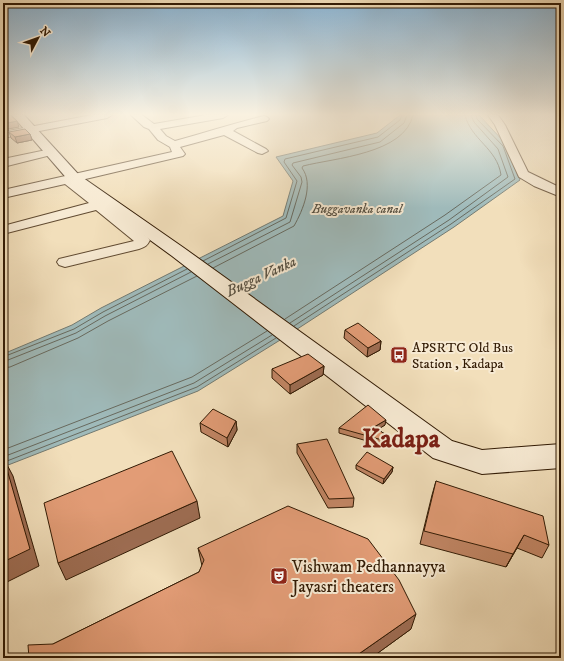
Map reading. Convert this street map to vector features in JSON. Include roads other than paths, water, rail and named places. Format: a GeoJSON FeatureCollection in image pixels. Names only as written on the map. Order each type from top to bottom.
{"type":"FeatureCollection","features":[{"type":"Feature","properties":{"kind":"street"},"geometry":{"type":"LineString","coordinates":[[45,146],[71,179],[98,205],[142,240],[140,244],[65,262]]}},
{"type":"Feature","properties":{"kind":"street"},"geometry":{"type":"LineString","coordinates":[[3,194],[179,154],[174,146]]}},
{"type":"Feature","properties":{"kind":"street"},"geometry":{"type":"LineString","coordinates":[[252,146],[262,151]]}},
{"type":"Feature","properties":{"kind":"street"},"geometry":{"type":"LineString","coordinates":[[510,146],[523,174],[538,183],[561,193]]}},
{"type":"Feature","properties":{"kind":"street"},"geometry":{"type":"LineString","coordinates":[[3,163],[51,152]]}},
{"type":"Feature","properties":{"kind":"street"},"geometry":{"type":"LineString","coordinates":[[71,179],[178,252],[443,450],[482,462],[561,456]]}},
{"type":"Feature","properties":{"kind":"street"},"geometry":{"type":"LineString","coordinates":[[3,230],[98,205]]}},
{"type":"Feature","properties":{"kind":"water","name":"Buggavanka canal"},"geometry":{"type":"Polygon","coordinates":[[[323,146],[507,146],[520,180],[454,227],[285,337],[198,391],[3,467],[3,354],[72,325],[101,308],[283,216],[293,181],[276,157],[323,146]]]}},
{"type":"Feature","properties":{"kind":"place","name":"APSRTC Old Bus Station , Kadapa"},"geometry":{"type":"Point","coordinates":[399,355]}},
{"type":"Feature","properties":{"kind":"place","name":"Vishwam Pedhannayya Jayasri theaters"},"geometry":{"type":"Point","coordinates":[279,576]}},
{"type":"Feature","properties":{"kind":"district","name":"Kadapa"},"geometry":{"type":"Point","coordinates":[401,438]}},
{"type":"Feature","properties":{"kind":"water label","name":"Bugga Vanka"},"geometry":{"type":"Point","coordinates":[261,276]}}]}
